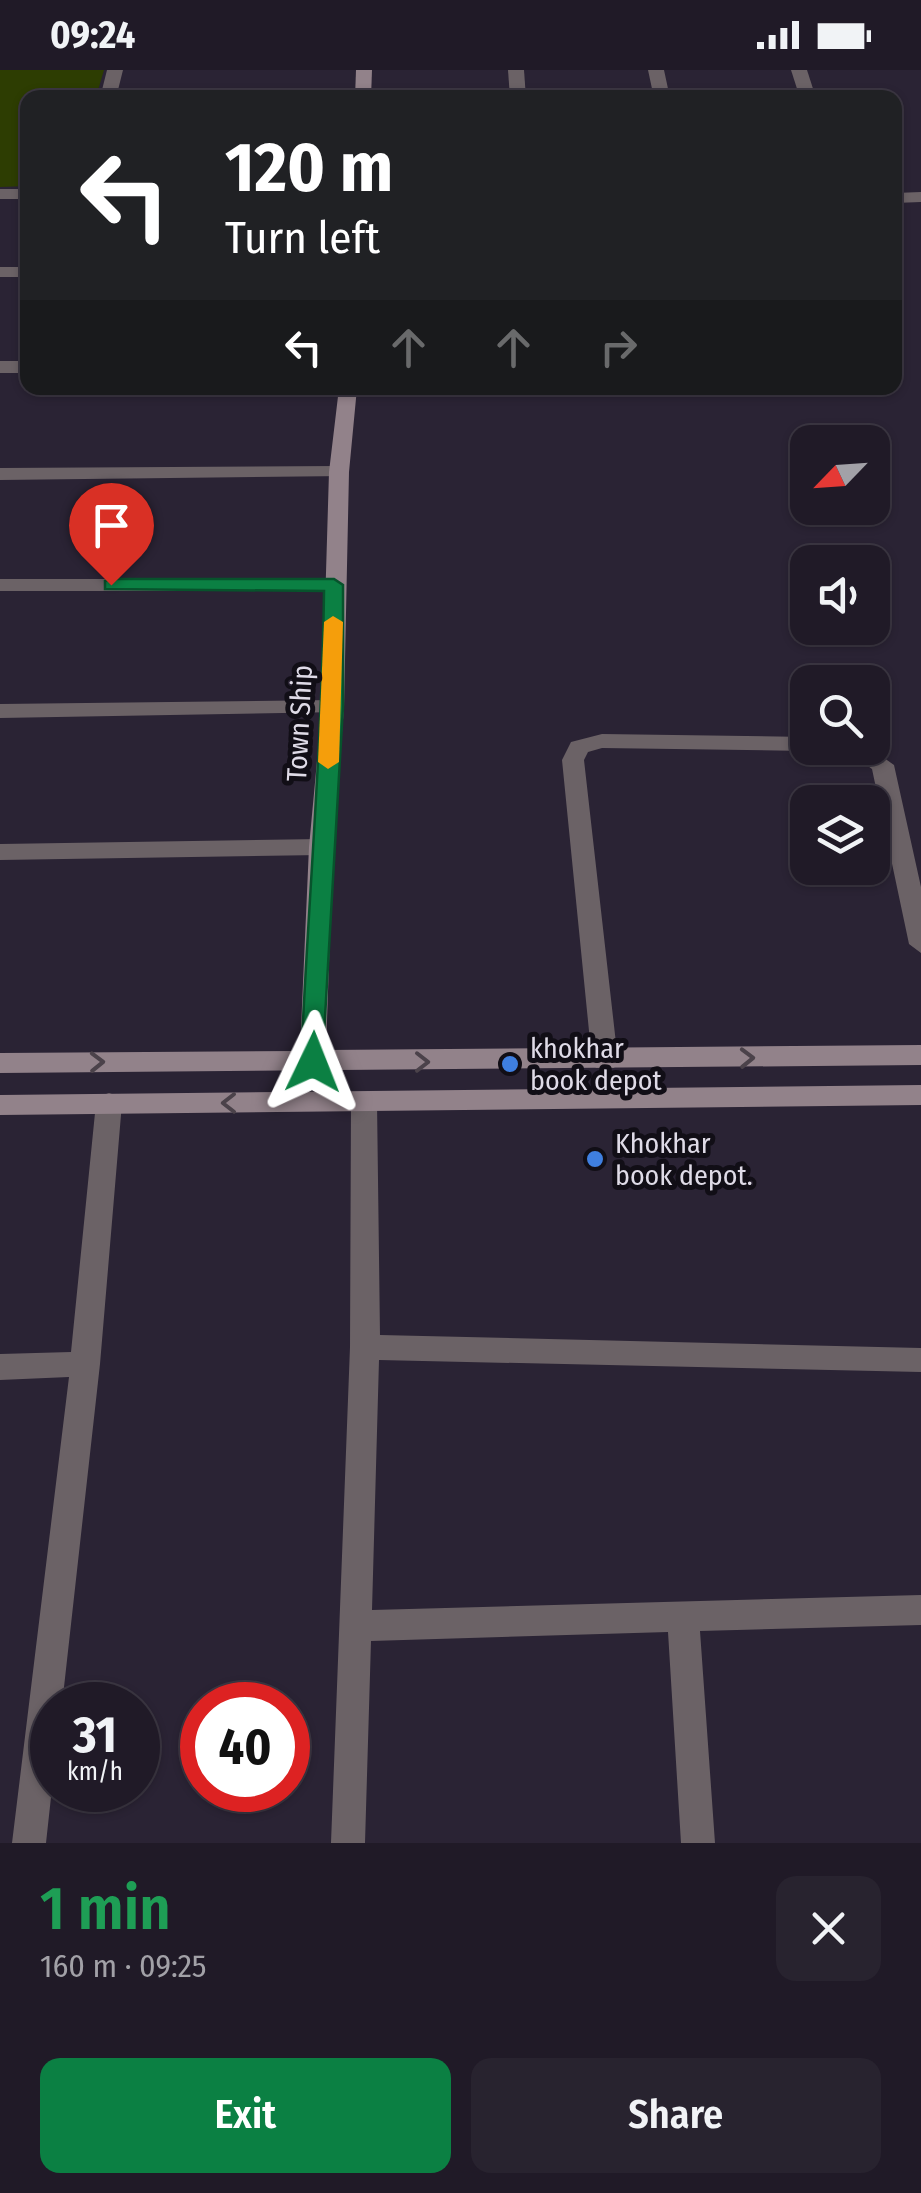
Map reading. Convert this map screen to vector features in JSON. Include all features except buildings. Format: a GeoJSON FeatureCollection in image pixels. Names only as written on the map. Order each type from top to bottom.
{"type":"FeatureCollection","features":[{"type":"Feature","properties":{"kind":"main road","name":"Town Ship"},"geometry":{"type":"LineString","coordinates":[[313,1062],[321,846],[333,707],[339,472],[347,395]]}},
{"type":"Feature","properties":{"kind":"main road"},"geometry":{"type":"LineString","coordinates":[[0,1064],[921,1055]]}},
{"type":"Feature","properties":{"kind":"main road"},"geometry":{"type":"LineString","coordinates":[[0,1105],[921,1095]]}},
{"type":"Feature","properties":{"kind":"street"},"geometry":{"type":"LineString","coordinates":[[0,474],[339,472]]}},
{"type":"Feature","properties":{"kind":"street"},"geometry":{"type":"LineString","coordinates":[[0,585],[334,585]]}},
{"type":"Feature","properties":{"kind":"street"},"geometry":{"type":"LineString","coordinates":[[0,711],[333,707]]}},
{"type":"Feature","properties":{"kind":"street"},"geometry":{"type":"LineString","coordinates":[[604,1061],[573,760],[579,747],[602,741],[790,744]]}},
{"type":"Feature","properties":{"kind":"street"},"geometry":{"type":"LineString","coordinates":[[882,765],[921,944]]}},
{"type":"Feature","properties":{"kind":"street"},"geometry":{"type":"LineString","coordinates":[[0,852],[321,846]]}},
{"type":"Feature","properties":{"kind":"street"},"geometry":{"type":"LineString","coordinates":[[348,1843],[364,1347],[364,1102]]}},
{"type":"Feature","properties":{"kind":"street"},"geometry":{"type":"LineString","coordinates":[[28,1843],[86,1364],[108,1103]]}},
{"type":"Feature","properties":{"kind":"street"},"geometry":{"type":"LineString","coordinates":[[364,1347],[921,1360]]}},
{"type":"Feature","properties":{"kind":"street"},"geometry":{"type":"LineString","coordinates":[[0,1367],[86,1364]]}},
{"type":"Feature","properties":{"kind":"street"},"geometry":{"type":"LineString","coordinates":[[355,1626],[921,1610]]}},
{"type":"Feature","properties":{"kind":"street"},"geometry":{"type":"LineString","coordinates":[[683,1617],[698,1843]]}},
{"type":"Feature","properties":{"kind":"green space"},"geometry":{"type":"Polygon","coordinates":[[[0,70],[104,70],[98,90],[20,90],[20,186],[0,187],[0,70]]]}},
{"type":"Feature","properties":{"kind":"slow traffic"},"geometry":{"type":"LineString","coordinates":[[328,762],[333,707],[333,622]]}},
{"type":"Feature","properties":{"kind":"place","name":"khokhar book depot"},"geometry":{"type":"Point","coordinates":[510,1064]}},
{"type":"Feature","properties":{"kind":"place","name":"Khokhar book depot."},"geometry":{"type":"Point","coordinates":[595,1159]}},
{"type":"Feature","properties":{"kind":"route"},"geometry":{"type":"LineString","coordinates":[[111,585],[334,585],[333,707],[321,846],[313,1062]]}}]}
